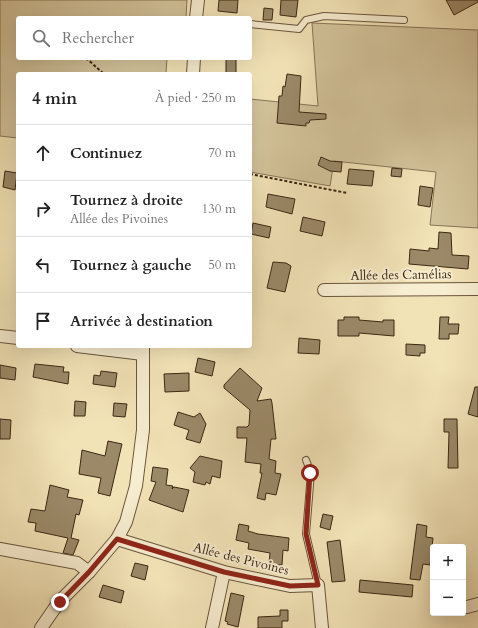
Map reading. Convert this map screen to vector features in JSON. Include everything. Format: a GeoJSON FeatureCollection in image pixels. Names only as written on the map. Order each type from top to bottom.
{"type":"FeatureCollection","features":[{"type":"Feature","properties":{"kind":"street"},"geometry":{"type":"LineString","coordinates":[[196,16],[198,0]]}},
{"type":"Feature","properties":{"kind":"street"},"geometry":{"type":"LineString","coordinates":[[193,72],[194,60]]}},
{"type":"Feature","properties":{"kind":"street","name":"Allée des Camélias"},"geometry":{"type":"LineString","coordinates":[[324,290],[478,289]]}},
{"type":"Feature","properties":{"kind":"street"},"geometry":{"type":"LineString","coordinates":[[0,336],[16,338]]}},
{"type":"Feature","properties":{"kind":"street"},"geometry":{"type":"LineString","coordinates":[[41,628],[60,602],[89,572],[117,539],[126,522],[136,486],[143,430],[143,350],[110,348]]}},
{"type":"Feature","properties":{"kind":"street","name":"Allée des Pivoines"},"geometry":{"type":"LineString","coordinates":[[117,539],[224,572],[290,586],[318,585]]}},
{"type":"Feature","properties":{"kind":"street"},"geometry":{"type":"LineString","coordinates":[[0,549],[77,563],[89,572]]}},
{"type":"Feature","properties":{"kind":"street"},"geometry":{"type":"LineString","coordinates":[[212,628],[224,572]]}},
{"type":"Feature","properties":{"kind":"street"},"geometry":{"type":"LineString","coordinates":[[318,585],[322,628]]}},
{"type":"Feature","properties":{"kind":"lane"},"geometry":{"type":"LineString","coordinates":[[252,24],[299,29],[306,20],[324,16],[404,20]]}},
{"type":"Feature","properties":{"kind":"lane"},"geometry":{"type":"LineString","coordinates":[[306,460],[310,473],[306,534],[318,585]]}},
{"type":"Feature","properties":{"kind":"path"},"geometry":{"type":"LineString","coordinates":[[88,60],[102,72]]}},
{"type":"Feature","properties":{"kind":"path"},"geometry":{"type":"LineString","coordinates":[[252,174],[347,193]]}},
{"type":"Feature","properties":{"kind":"shaded area"},"geometry":{"type":"Polygon","coordinates":[[[0,0],[187,0],[186,16],[16,16],[16,60],[167,60],[166,72],[16,72],[16,138],[0,136],[0,0]]]}},
{"type":"Feature","properties":{"kind":"shaded area"},"geometry":{"type":"Polygon","coordinates":[[[312,23],[478,30],[478,228],[430,225],[436,172],[334,161],[330,186],[252,172],[252,99],[318,106],[312,23]]]}},
{"type":"Feature","properties":{"kind":"building"},"geometry":{"type":"Polygon","coordinates":[[[219,0],[238,0],[237,13],[218,11],[219,0]]]}},
{"type":"Feature","properties":{"kind":"building"},"geometry":{"type":"Polygon","coordinates":[[[281,0],[298,0],[296,17],[280,15],[281,0]]]}},
{"type":"Feature","properties":{"kind":"building"},"geometry":{"type":"Polygon","coordinates":[[[446,0],[478,0],[478,2],[454,15],[446,0]]]}},
{"type":"Feature","properties":{"kind":"building"},"geometry":{"type":"Polygon","coordinates":[[[264,8],[273,9],[272,20],[263,20],[264,8]]]}},
{"type":"Feature","properties":{"kind":"building"},"geometry":{"type":"Polygon","coordinates":[[[226,60],[236,60],[236,72],[226,72],[226,60]]]}},
{"type":"Feature","properties":{"kind":"building"},"geometry":{"type":"Polygon","coordinates":[[[287,74],[301,76],[299,112],[326,114],[326,119],[310,120],[309,123],[306,123],[306,126],[277,123],[279,96],[282,96],[283,86],[285,87],[287,74]]]}},
{"type":"Feature","properties":{"kind":"building"},"geometry":{"type":"Polygon","coordinates":[[[321,157],[330,161],[342,162],[341,172],[330,171],[318,165],[321,157]]]}},
{"type":"Feature","properties":{"kind":"building"},"geometry":{"type":"Polygon","coordinates":[[[392,168],[402,169],[401,177],[391,176],[392,168]]]}},
{"type":"Feature","properties":{"kind":"building"},"geometry":{"type":"Polygon","coordinates":[[[349,169],[374,171],[372,186],[347,184],[349,169]]]}},
{"type":"Feature","properties":{"kind":"building"},"geometry":{"type":"Polygon","coordinates":[[[5,171],[16,173],[15,190],[3,187],[5,171]]]}},
{"type":"Feature","properties":{"kind":"building"},"geometry":{"type":"Polygon","coordinates":[[[420,186],[433,188],[430,207],[418,205],[420,186]]]}},
{"type":"Feature","properties":{"kind":"building"},"geometry":{"type":"Polygon","coordinates":[[[268,194],[295,199],[292,214],[266,207],[268,194]]]}},
{"type":"Feature","properties":{"kind":"building"},"geometry":{"type":"Polygon","coordinates":[[[303,217],[325,222],[322,236],[300,231],[303,217]]]}},
{"type":"Feature","properties":{"kind":"building"},"geometry":{"type":"Polygon","coordinates":[[[253,223],[271,227],[269,238],[252,234],[253,223]]]}},
{"type":"Feature","properties":{"kind":"building"},"geometry":{"type":"Polygon","coordinates":[[[439,232],[451,233],[452,255],[469,256],[468,269],[409,264],[410,249],[429,251],[429,248],[438,249],[439,232]]]}},
{"type":"Feature","properties":{"kind":"building"},"geometry":{"type":"Polygon","coordinates":[[[273,262],[286,263],[291,266],[285,292],[267,288],[273,262]]]}},
{"type":"Feature","properties":{"kind":"building"},"geometry":{"type":"Polygon","coordinates":[[[344,317],[359,317],[359,320],[383,322],[383,320],[394,320],[394,336],[359,333],[359,336],[338,336],[338,320],[344,320],[344,317]]]}},
{"type":"Feature","properties":{"kind":"building"},"geometry":{"type":"Polygon","coordinates":[[[440,317],[449,317],[448,324],[459,324],[458,334],[449,334],[449,339],[439,339],[440,317]]]}},
{"type":"Feature","properties":{"kind":"building"},"geometry":{"type":"Polygon","coordinates":[[[299,338],[320,340],[319,354],[298,353],[299,338]]]}},
{"type":"Feature","properties":{"kind":"building"},"geometry":{"type":"Polygon","coordinates":[[[406,344],[425,345],[425,353],[420,353],[420,356],[406,355],[406,344]]]}},
{"type":"Feature","properties":{"kind":"building"},"geometry":{"type":"Polygon","coordinates":[[[198,358],[215,362],[212,376],[195,372],[198,358]]]}},
{"type":"Feature","properties":{"kind":"building"},"geometry":{"type":"Polygon","coordinates":[[[35,364],[64,367],[63,372],[69,372],[68,384],[33,377],[35,364]]]}},
{"type":"Feature","properties":{"kind":"building"},"geometry":{"type":"Polygon","coordinates":[[[0,365],[16,368],[15,380],[0,378],[0,365]]]}},
{"type":"Feature","properties":{"kind":"building"},"geometry":{"type":"Polygon","coordinates":[[[240,368],[262,388],[257,401],[271,399],[272,403],[276,439],[271,439],[269,459],[276,461],[275,473],[281,474],[276,495],[266,493],[265,500],[257,498],[262,473],[260,473],[261,464],[245,462],[247,438],[237,438],[237,427],[247,427],[249,425],[250,410],[224,388],[224,385],[240,368]]]}},
{"type":"Feature","properties":{"kind":"building"},"geometry":{"type":"Polygon","coordinates":[[[101,371],[117,373],[115,387],[93,384],[94,375],[100,376],[101,371]]]}},
{"type":"Feature","properties":{"kind":"building"},"geometry":{"type":"Polygon","coordinates":[[[189,373],[189,391],[165,392],[164,374],[189,373]]]}},
{"type":"Feature","properties":{"kind":"building"},"geometry":{"type":"Polygon","coordinates":[[[475,387],[478,387],[478,417],[468,414],[475,387]]]}},
{"type":"Feature","properties":{"kind":"building"},"geometry":{"type":"Polygon","coordinates":[[[75,401],[86,402],[85,416],[74,416],[75,401]]]}},
{"type":"Feature","properties":{"kind":"building"},"geometry":{"type":"Polygon","coordinates":[[[114,403],[127,404],[125,417],[113,416],[114,403]]]}},
{"type":"Feature","properties":{"kind":"building"},"geometry":{"type":"Polygon","coordinates":[[[178,412],[194,417],[200,413],[206,424],[200,443],[186,439],[189,430],[174,425],[178,412]]]}},
{"type":"Feature","properties":{"kind":"building"},"geometry":{"type":"Polygon","coordinates":[[[0,419],[11,420],[10,439],[0,439],[0,419]]]}},
{"type":"Feature","properties":{"kind":"building"},"geometry":{"type":"Polygon","coordinates":[[[444,419],[457,419],[458,468],[448,468],[449,432],[444,432],[444,419]]]}},
{"type":"Feature","properties":{"kind":"building"},"geometry":{"type":"Polygon","coordinates":[[[108,441],[122,444],[110,496],[98,493],[101,478],[79,474],[82,450],[105,456],[108,441]]]}},
{"type":"Feature","properties":{"kind":"building"},"geometry":{"type":"Polygon","coordinates":[[[200,456],[222,461],[220,478],[212,476],[210,484],[206,482],[205,485],[193,482],[195,472],[190,468],[200,456]]]}},
{"type":"Feature","properties":{"kind":"building"},"geometry":{"type":"Polygon","coordinates":[[[153,467],[168,469],[166,485],[173,486],[172,489],[174,487],[189,490],[183,512],[149,500],[156,482],[151,481],[153,467]]]}},
{"type":"Feature","properties":{"kind":"building"},"geometry":{"type":"Polygon","coordinates":[[[50,485],[69,490],[67,497],[83,500],[79,515],[76,514],[71,538],[79,540],[73,555],[63,553],[68,538],[35,531],[36,523],[28,522],[31,509],[45,511],[50,485]]]}},
{"type":"Feature","properties":{"kind":"building"},"geometry":{"type":"Polygon","coordinates":[[[323,514],[333,516],[330,530],[320,527],[323,514]]]}},
{"type":"Feature","properties":{"kind":"building"},"geometry":{"type":"Polygon","coordinates":[[[239,524],[249,526],[248,531],[258,534],[289,538],[288,551],[283,550],[282,565],[269,564],[270,553],[248,549],[249,543],[236,540],[239,524]]]}},
{"type":"Feature","properties":{"kind":"building"},"geometry":{"type":"Polygon","coordinates":[[[417,524],[427,526],[426,537],[433,538],[432,544],[430,544],[430,565],[423,564],[420,580],[410,579],[417,524]]]}},
{"type":"Feature","properties":{"kind":"building"},"geometry":{"type":"Polygon","coordinates":[[[340,540],[345,581],[332,582],[327,542],[340,540]]]}},
{"type":"Feature","properties":{"kind":"building"},"geometry":{"type":"Polygon","coordinates":[[[135,563],[148,566],[145,580],[131,576],[135,563]]]}},
{"type":"Feature","properties":{"kind":"building"},"geometry":{"type":"Polygon","coordinates":[[[360,580],[413,585],[412,597],[359,592],[360,580]]]}},
{"type":"Feature","properties":{"kind":"building"},"geometry":{"type":"Polygon","coordinates":[[[103,585],[124,591],[121,603],[99,597],[103,585]]]}},
{"type":"Feature","properties":{"kind":"building"},"geometry":{"type":"Polygon","coordinates":[[[231,593],[244,596],[238,627],[227,624],[228,622],[225,621],[231,593]]]}},
{"type":"Feature","properties":{"kind":"building"},"geometry":{"type":"Polygon","coordinates":[[[280,610],[288,610],[288,621],[282,621],[282,628],[258,628],[258,617],[280,616],[280,610]]]}},
{"type":"Feature","properties":{"kind":"route"},"geometry":{"type":"LineString","coordinates":[[60,602],[89,572],[117,539],[224,572],[290,586],[318,585],[306,534],[310,473]]}}]}
